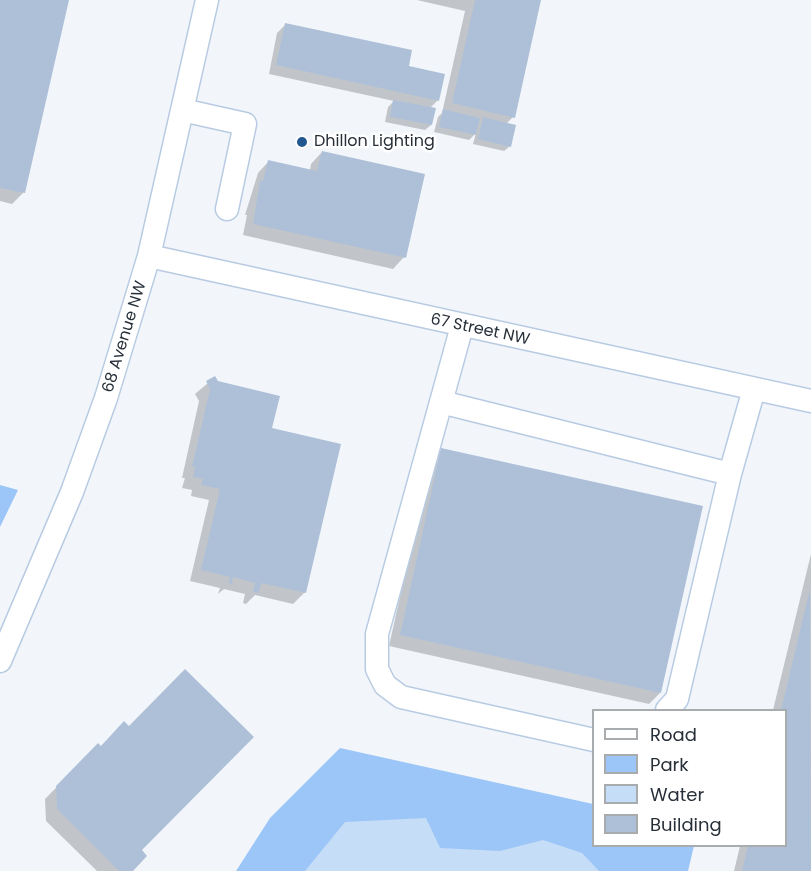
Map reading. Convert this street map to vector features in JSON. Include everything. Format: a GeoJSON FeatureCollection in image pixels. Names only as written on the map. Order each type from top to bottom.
{"type":"FeatureCollection","features":[{"type":"Feature","properties":{"kind":"street","name":"68 Avenue NW"},"geometry":{"type":"LineString","coordinates":[[0,661],[76,481],[106,398],[149,256],[207,0]]}},
{"type":"Feature","properties":{"kind":"street"},"geometry":{"type":"LineString","coordinates":[[182,110],[245,124],[227,208]]}},
{"type":"Feature","properties":{"kind":"street","name":"67 Street NW"},"geometry":{"type":"LineString","coordinates":[[149,256],[811,401]]}},
{"type":"Feature","properties":{"kind":"street"},"geometry":{"type":"LineString","coordinates":[[462,326],[377,634],[377,669],[385,685],[400,697],[592,740]]}},
{"type":"Feature","properties":{"kind":"street"},"geometry":{"type":"LineString","coordinates":[[669,709],[677,699],[730,474],[754,389]]}},
{"type":"Feature","properties":{"kind":"street"},"geometry":{"type":"LineString","coordinates":[[441,402],[730,474]]}},
{"type":"Feature","properties":{"kind":"green space"},"geometry":{"type":"Polygon","coordinates":[[[0,485],[18,490],[0,527],[0,485]]]}},
{"type":"Feature","properties":{"kind":"green space"},"geometry":{"type":"Polygon","coordinates":[[[340,748],[592,804],[592,847],[694,847],[688,871],[236,871],[270,818],[340,748]]]}},
{"type":"Feature","properties":{"kind":"water"},"geometry":{"type":"Polygon","coordinates":[[[426,818],[440,848],[500,851],[543,840],[582,853],[599,871],[305,871],[345,822],[426,818]]]}},
{"type":"Feature","properties":{"kind":"building"},"geometry":{"type":"Polygon","coordinates":[[[0,0],[69,0],[25,193],[0,188],[0,0]]]}},
{"type":"Feature","properties":{"kind":"building"},"geometry":{"type":"Polygon","coordinates":[[[475,0],[541,0],[515,118],[452,103],[475,0]]]}},
{"type":"Feature","properties":{"kind":"building"},"geometry":{"type":"Polygon","coordinates":[[[285,23],[412,50],[409,66],[445,74],[439,101],[276,65],[285,23]]]}},
{"type":"Feature","properties":{"kind":"building"},"geometry":{"type":"Polygon","coordinates":[[[393,100],[436,108],[432,125],[390,117],[393,100]]]}},
{"type":"Feature","properties":{"kind":"building"},"geometry":{"type":"Polygon","coordinates":[[[443,109],[480,118],[476,135],[439,127],[443,109]]]}},
{"type":"Feature","properties":{"kind":"building"},"geometry":{"type":"Polygon","coordinates":[[[483,117],[516,125],[511,147],[478,139],[483,117]]]}},
{"type":"Feature","properties":{"kind":"building"},"geometry":{"type":"Polygon","coordinates":[[[322,151],[425,174],[406,258],[253,224],[260,181],[263,181],[268,160],[317,171],[322,151]]]}},
{"type":"Feature","properties":{"kind":"building"},"geometry":{"type":"Polygon","coordinates":[[[215,376],[218,381],[280,396],[272,428],[341,444],[306,593],[261,583],[259,593],[253,592],[255,583],[233,577],[232,584],[229,583],[230,577],[201,570],[220,489],[201,485],[203,479],[193,477],[195,467],[192,467],[210,389],[206,381],[215,376]]]}},
{"type":"Feature","properties":{"kind":"building"},"geometry":{"type":"Polygon","coordinates":[[[441,448],[703,506],[661,693],[400,635],[441,448]]]}},
{"type":"Feature","properties":{"kind":"building"},"geometry":{"type":"Polygon","coordinates":[[[810,589],[811,871],[742,871],[748,847],[787,847],[787,709],[781,709],[810,589]]]}},
{"type":"Feature","properties":{"kind":"building"},"geometry":{"type":"Polygon","coordinates":[[[185,669],[254,737],[142,850],[147,856],[133,871],[119,871],[57,809],[56,786],[98,743],[101,746],[124,721],[129,726],[185,669]]]}},
{"type":"Feature","properties":{"kind":"place","name":"Dhillon Lighting"},"geometry":{"type":"Point","coordinates":[302,142]}}]}
